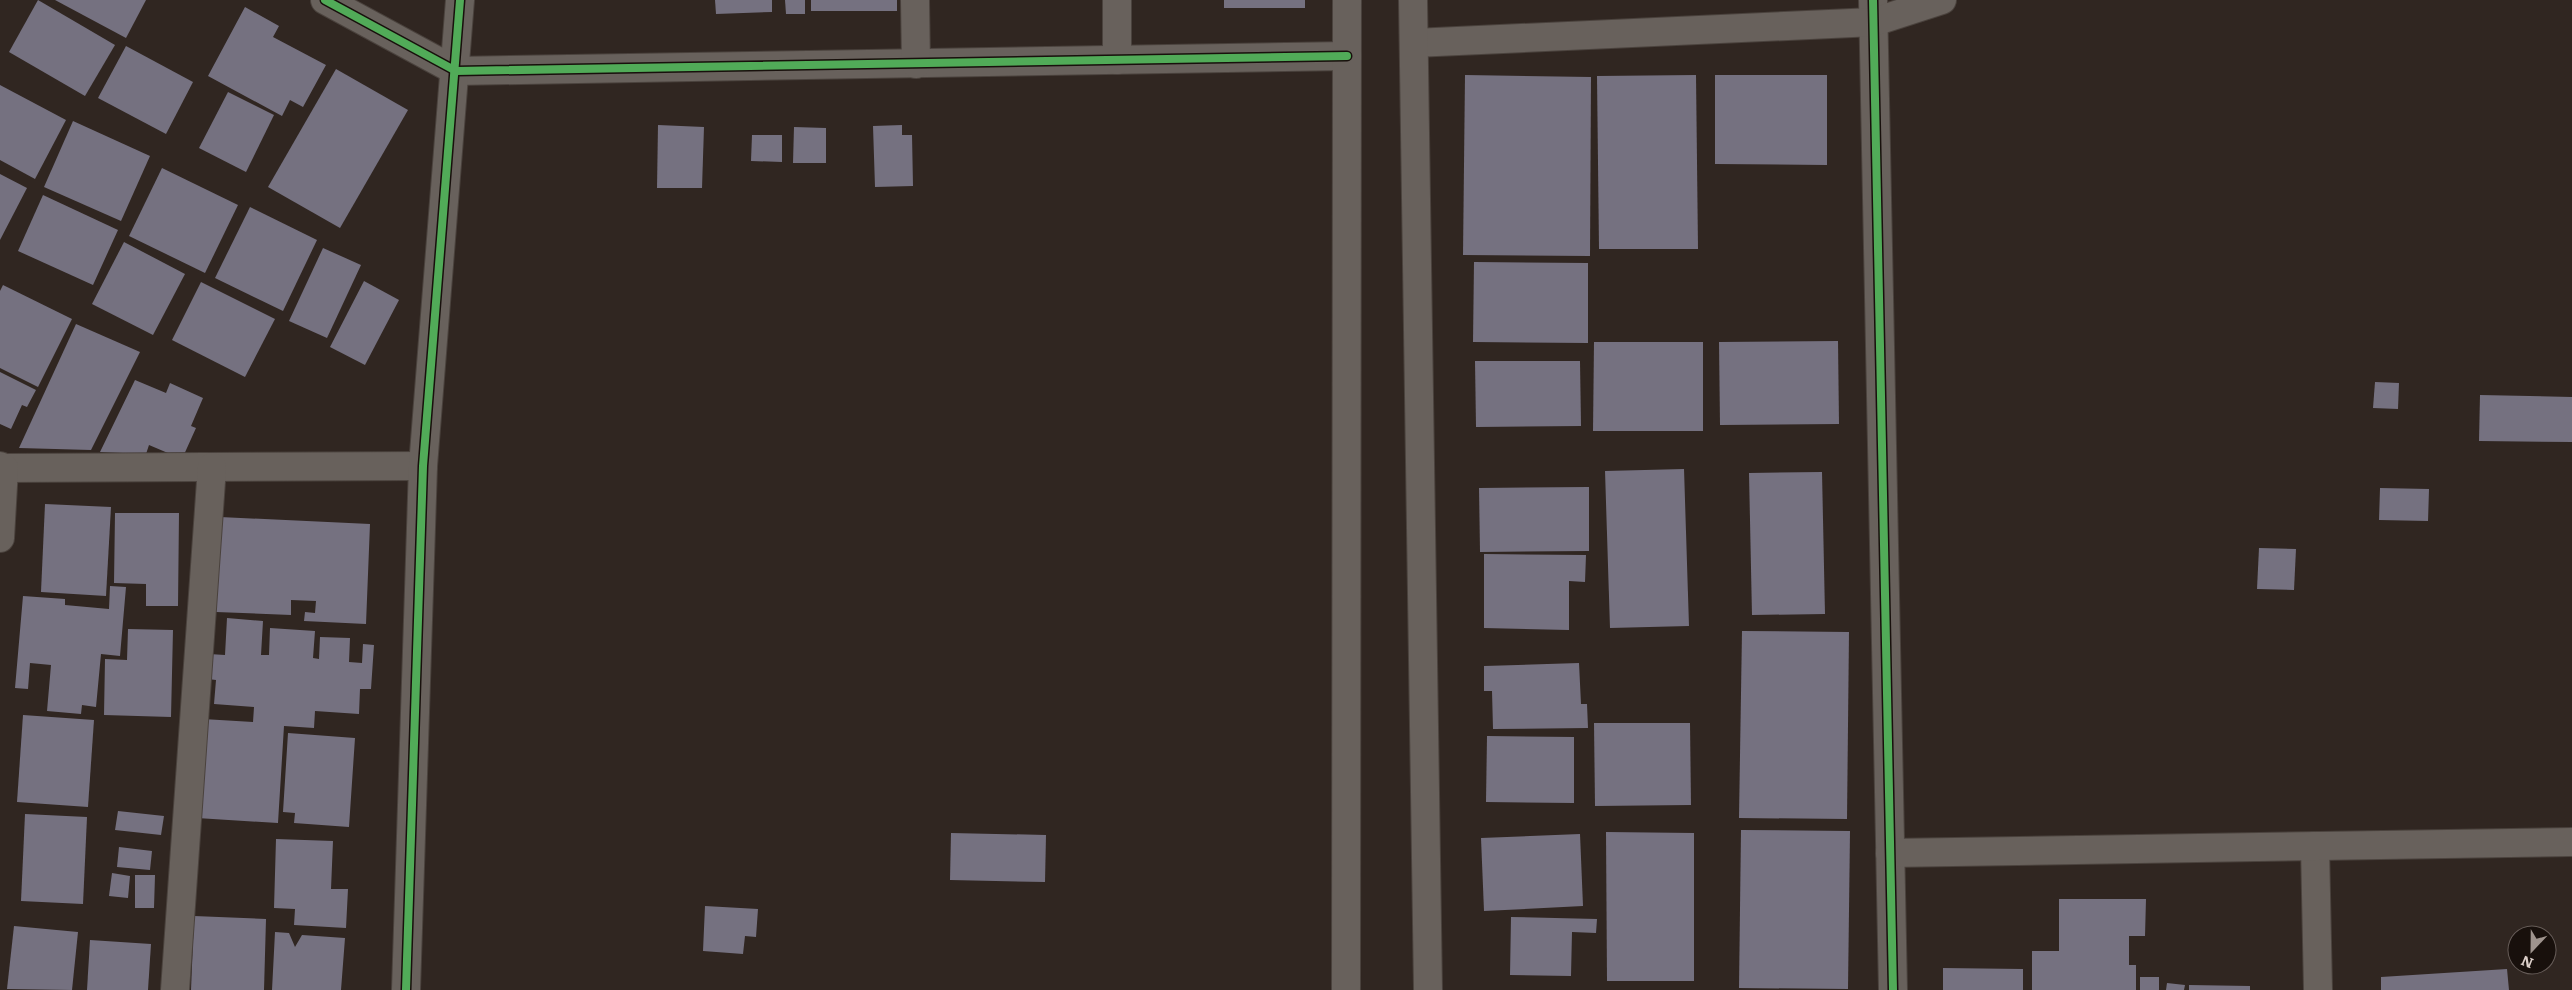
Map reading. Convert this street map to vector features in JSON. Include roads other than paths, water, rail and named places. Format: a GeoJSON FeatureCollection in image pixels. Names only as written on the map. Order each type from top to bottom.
{"type":"FeatureCollection","features":[{"type":"Feature","properties":{"kind":"street"},"geometry":{"type":"LineString","coordinates":[[325,0],[456,71],[1347,56]]}},
{"type":"Feature","properties":{"kind":"street"},"geometry":{"type":"LineString","coordinates":[[406,990],[423,466],[456,71],[460,0]]}},
{"type":"Feature","properties":{"kind":"street"},"geometry":{"type":"LineString","coordinates":[[915,0],[916,64]]}},
{"type":"Feature","properties":{"kind":"street"},"geometry":{"type":"LineString","coordinates":[[1117,0],[1117,60]]}},
{"type":"Feature","properties":{"kind":"street"},"geometry":{"type":"LineString","coordinates":[[1346,990],[1347,0]]}},
{"type":"Feature","properties":{"kind":"street"},"geometry":{"type":"LineString","coordinates":[[1413,0],[1428,990]]}},
{"type":"Feature","properties":{"kind":"street"},"geometry":{"type":"LineString","coordinates":[[1414,43],[1873,11],[1942,0]]}},
{"type":"Feature","properties":{"kind":"street"},"geometry":{"type":"LineString","coordinates":[[1873,11],[1893,990]]}},
{"type":"Feature","properties":{"kind":"street"},"geometry":{"type":"LineString","coordinates":[[0,538],[2,467],[423,466]]}},
{"type":"Feature","properties":{"kind":"street"},"geometry":{"type":"LineString","coordinates":[[175,990],[212,467]]}},
{"type":"Feature","properties":{"kind":"street"},"geometry":{"type":"LineString","coordinates":[[1890,853],[2572,842]]}},
{"type":"Feature","properties":{"kind":"street"},"geometry":{"type":"LineString","coordinates":[[2315,846],[2318,990]]}}]}
